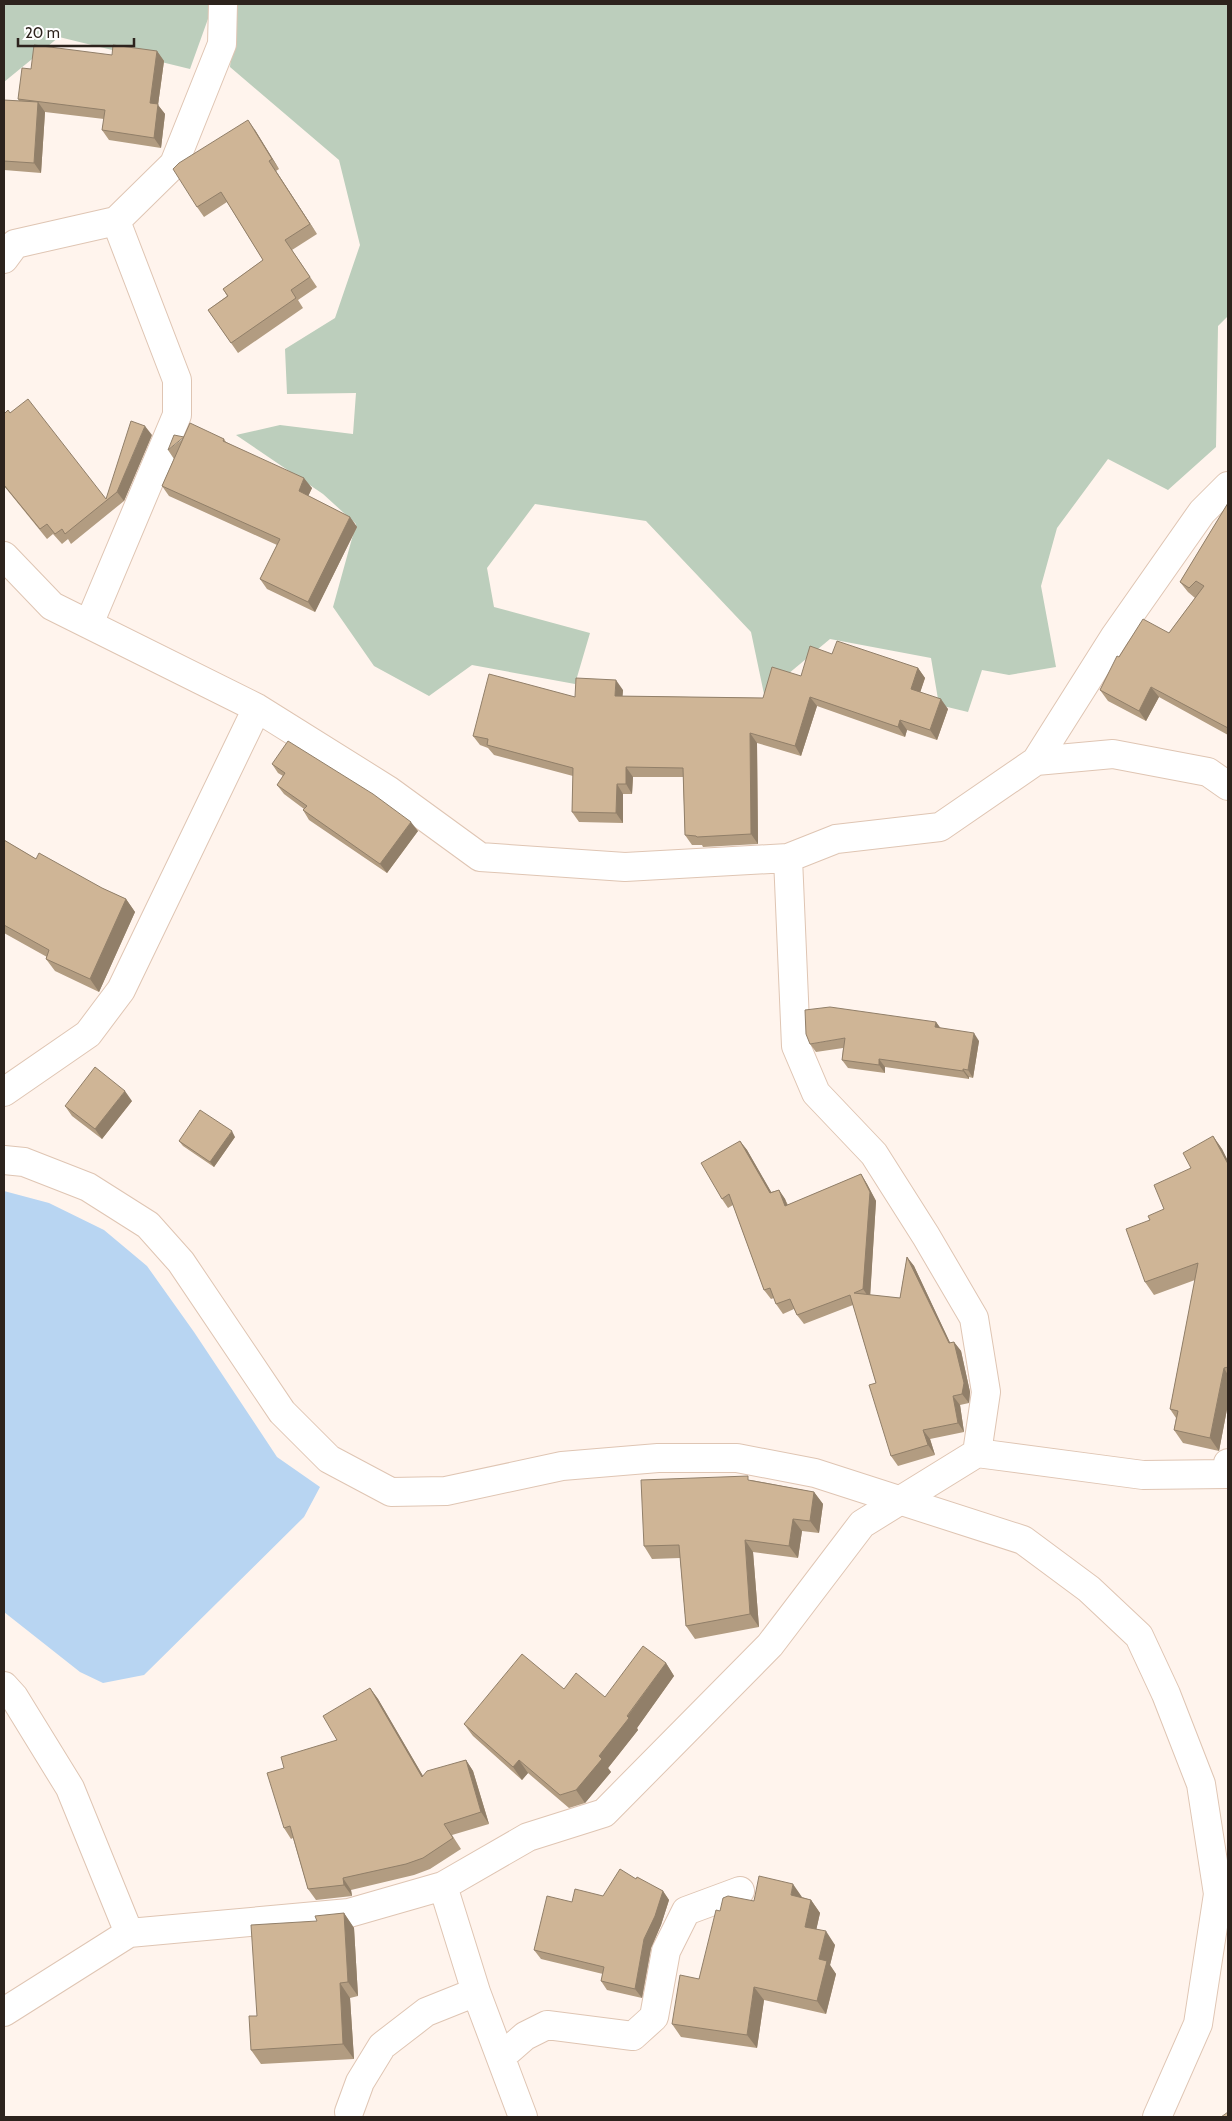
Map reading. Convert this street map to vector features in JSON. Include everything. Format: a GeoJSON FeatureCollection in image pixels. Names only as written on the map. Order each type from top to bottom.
{"type":"FeatureCollection","features":[{"type":"Feature","properties":{"kind":"street"},"geometry":{"type":"LineString","coordinates":[[4,259],[15,244],[116,221],[174,164],[222,44],[222,4]]}},
{"type":"Feature","properties":{"kind":"street"},"geometry":{"type":"LineString","coordinates":[[89,624],[177,416],[177,380],[116,221]]}},
{"type":"Feature","properties":{"kind":"street"},"geometry":{"type":"LineString","coordinates":[[4,556],[52,606],[257,708],[388,790],[480,857],[625,867],[788,858],[836,839],[940,827],[1036,761],[1115,636],[1202,512],[1228,486]]}},
{"type":"Feature","properties":{"kind":"street"},"geometry":{"type":"LineString","coordinates":[[4,1092],[88,1034],[121,990],[257,708]]}},
{"type":"Feature","properties":{"kind":"street"},"geometry":{"type":"LineString","coordinates":[[1036,761],[1113,754],[1208,772],[1228,786]]}},
{"type":"Feature","properties":{"kind":"street"},"geometry":{"type":"LineString","coordinates":[[788,858],[796,1046],[816,1093],[874,1154],[926,1236],[974,1318],[986,1392],[977,1453]]}},
{"type":"Feature","properties":{"kind":"street"},"geometry":{"type":"LineString","coordinates":[[4,1160],[24,1162],[88,1187],[148,1225],[181,1262],[282,1412],[329,1459],[391,1492],[446,1491],[562,1466],[658,1458],[738,1458],[815,1473],[1024,1540],[1089,1589],[1139,1636],[1166,1694],[1201,1784],[1218,1894],[1198,2024],[1157,2117]]}},
{"type":"Feature","properties":{"kind":"street"},"geometry":{"type":"LineString","coordinates":[[4,2012],[129,1933],[349,1913],[443,1886],[528,1837],[604,1813],[770,1645],[862,1524],[977,1453],[1143,1475],[1226,1474],[1228,1463]]}},
{"type":"Feature","properties":{"kind":"street"},"geometry":{"type":"LineString","coordinates":[[4,1686],[14,1697],[70,1788],[129,1933]]}},
{"type":"Feature","properties":{"kind":"street"},"geometry":{"type":"LineString","coordinates":[[443,1886],[476,1992],[523,2117]]}},
{"type":"Feature","properties":{"kind":"street"},"geometry":{"type":"LineString","coordinates":[[501,2057],[525,2036],[548,2025],[633,2036],[654,2017],[666,1951],[686,1911],[740,1891]]}},
{"type":"Feature","properties":{"kind":"street"},"geometry":{"type":"LineString","coordinates":[[349,2112],[360,2082],[382,2046],[426,2012],[476,1992]]}},
{"type":"Feature","properties":{"kind":"green space"},"geometry":{"type":"Polygon","coordinates":[[[4,4],[213,5],[190,69],[59,37],[4,82],[4,4]]]}},
{"type":"Feature","properties":{"kind":"green space"},"geometry":{"type":"Polygon","coordinates":[[[233,4],[1228,4],[1228,316],[1218,326],[1216,447],[1168,490],[1108,459],[1057,528],[1041,586],[1056,667],[1009,675],[982,670],[968,712],[939,705],[931,658],[830,639],[764,694],[751,632],[646,521],[535,504],[487,568],[494,607],[590,633],[575,684],[472,665],[429,696],[374,666],[333,607],[356,524],[323,494],[236,435],[280,425],[353,434],[356,393],[287,394],[285,349],[335,318],[360,245],[339,160],[230,67],[235,12],[233,4]]]}},
{"type":"Feature","properties":{"kind":"water"},"geometry":{"type":"Polygon","coordinates":[[[4,1191],[49,1203],[104,1230],[147,1266],[194,1332],[277,1457],[320,1487],[304,1517],[144,1675],[103,1683],[80,1672],[4,1612],[4,1191]]]}},
{"type":"Feature","properties":{"kind":"building"},"geometry":{"type":"Polygon","coordinates":[[[34,45],[112,55],[113,45],[157,51],[150,103],[158,104],[154,138],[102,130],[105,110],[18,99],[22,68],[31,69],[34,45]]]}},
{"type":"Feature","properties":{"kind":"building"},"geometry":{"type":"Polygon","coordinates":[[[4,100],[38,102],[34,163],[4,161],[4,100]]]}},
{"type":"Feature","properties":{"kind":"building"},"geometry":{"type":"Polygon","coordinates":[[[248,120],[272,159],[269,161],[310,224],[285,240],[310,277],[291,290],[296,298],[231,343],[208,310],[228,296],[223,289],[263,260],[221,192],[197,207],[173,169],[179,163],[248,120]]]}},
{"type":"Feature","properties":{"kind":"building"},"geometry":{"type":"Polygon","coordinates":[[[28,399],[106,499],[131,421],[145,426],[117,492],[65,534],[62,529],[55,534],[47,524],[40,529],[4,485],[4,414],[8,410],[10,413],[28,399]]]}},
{"type":"Feature","properties":{"kind":"building"},"geometry":{"type":"Polygon","coordinates":[[[190,423],[224,439],[223,441],[304,478],[299,491],[350,517],[308,602],[260,579],[280,539],[162,486],[190,423]]]}},
{"type":"Feature","properties":{"kind":"building"},"geometry":{"type":"Polygon","coordinates":[[[174,435],[184,437],[168,450],[174,435]]]}},
{"type":"Feature","properties":{"kind":"building"},"geometry":{"type":"Polygon","coordinates":[[[1228,503],[1228,728],[1151,687],[1139,711],[1100,690],[1117,656],[1119,657],[1143,619],[1169,633],[1204,586],[1196,581],[1189,588],[1180,582],[1228,503]]]}},
{"type":"Feature","properties":{"kind":"building"},"geometry":{"type":"Polygon","coordinates":[[[837,641],[918,668],[911,689],[941,699],[930,730],[900,720],[898,727],[810,697],[795,746],[750,733],[751,834],[697,837],[685,835],[683,768],[626,767],[626,784],[617,784],[616,813],[572,812],[573,768],[487,745],[488,739],[473,736],[489,674],[575,697],[576,678],[616,680],[615,696],[763,698],[772,667],[801,676],[810,646],[832,654],[837,641]]]}},
{"type":"Feature","properties":{"kind":"building"},"geometry":{"type":"Polygon","coordinates":[[[288,741],[373,794],[411,822],[380,864],[303,810],[307,806],[277,785],[285,773],[272,764],[288,741]]]}},
{"type":"Feature","properties":{"kind":"building"},"geometry":{"type":"Polygon","coordinates":[[[4,840],[36,859],[39,853],[126,899],[90,979],[46,959],[49,950],[4,925],[4,840]]]}},
{"type":"Feature","properties":{"kind":"building"},"geometry":{"type":"Polygon","coordinates":[[[830,1007],[936,1022],[935,1027],[974,1033],[968,1070],[963,1069],[963,1071],[879,1059],[879,1065],[842,1060],[845,1038],[810,1044],[806,1034],[805,1010],[830,1007]]]}},
{"type":"Feature","properties":{"kind":"building"},"geometry":{"type":"Polygon","coordinates":[[[95,1067],[125,1091],[95,1129],[65,1106],[95,1067]]]}},
{"type":"Feature","properties":{"kind":"building"},"geometry":{"type":"Polygon","coordinates":[[[200,1110],[232,1131],[210,1162],[179,1141],[200,1110]]]}},
{"type":"Feature","properties":{"kind":"building"},"geometry":{"type":"Polygon","coordinates":[[[1213,1136],[1228,1164],[1228,1367],[1224,1368],[1210,1438],[1174,1430],[1178,1411],[1170,1409],[1198,1263],[1145,1282],[1126,1229],[1150,1220],[1148,1216],[1164,1209],[1154,1185],[1191,1168],[1183,1153],[1213,1136]]]}},
{"type":"Feature","properties":{"kind":"building"},"geometry":{"type":"Polygon","coordinates":[[[740,1141],[770,1193],[779,1190],[785,1206],[861,1174],[870,1192],[863,1289],[854,1293],[900,1298],[907,1257],[949,1343],[954,1342],[964,1383],[962,1394],[953,1396],[958,1423],[923,1430],[928,1445],[891,1456],[869,1385],[876,1383],[850,1295],[797,1315],[790,1299],[776,1304],[770,1288],[764,1290],[729,1194],[722,1199],[701,1163],[740,1141]]]}},
{"type":"Feature","properties":{"kind":"building"},"geometry":{"type":"Polygon","coordinates":[[[748,1476],[748,1480],[814,1492],[810,1521],[793,1519],[789,1546],[745,1540],[750,1614],[686,1626],[679,1545],[644,1546],[641,1480],[748,1476]]]}},
{"type":"Feature","properties":{"kind":"building"},"geometry":{"type":"Polygon","coordinates":[[[643,1646],[666,1663],[627,1716],[629,1718],[599,1756],[602,1759],[576,1790],[560,1795],[519,1760],[513,1767],[464,1724],[522,1654],[564,1689],[576,1673],[605,1697],[643,1646]]]}},
{"type":"Feature","properties":{"kind":"building"},"geometry":{"type":"Polygon","coordinates":[[[370,1688],[422,1777],[427,1771],[466,1760],[481,1812],[444,1824],[453,1838],[423,1858],[406,1864],[343,1878],[344,1885],[308,1889],[290,1826],[284,1828],[267,1773],[284,1768],[281,1757],[337,1740],[323,1716],[370,1688]]]}},
{"type":"Feature","properties":{"kind":"building"},"geometry":{"type":"Polygon","coordinates":[[[620,1869],[636,1879],[637,1877],[663,1891],[655,1916],[644,1939],[635,1989],[601,1981],[604,1967],[534,1950],[547,1896],[572,1902],[575,1889],[603,1896],[620,1869]]]}},
{"type":"Feature","properties":{"kind":"building"},"geometry":{"type":"Polygon","coordinates":[[[759,1876],[793,1884],[791,1895],[811,1900],[805,1927],[826,1931],[819,1959],[827,1961],[817,2001],[754,1987],[747,2035],[672,2024],[680,1975],[699,1979],[716,1910],[720,1911],[723,1898],[728,1896],[754,1901],[759,1876]]]}},
{"type":"Feature","properties":{"kind":"building"},"geometry":{"type":"Polygon","coordinates":[[[344,1913],[348,1982],[340,1983],[343,2044],[251,2050],[249,2016],[257,2016],[251,1925],[317,1921],[315,1916],[344,1913]]]}},
{"type":"Feature","properties":{"kind":"building"},"geometry":{"type":"Polygon","coordinates":[[[1228,2112],[1228,2117],[1221,2117],[1228,2112]]]}}]}
